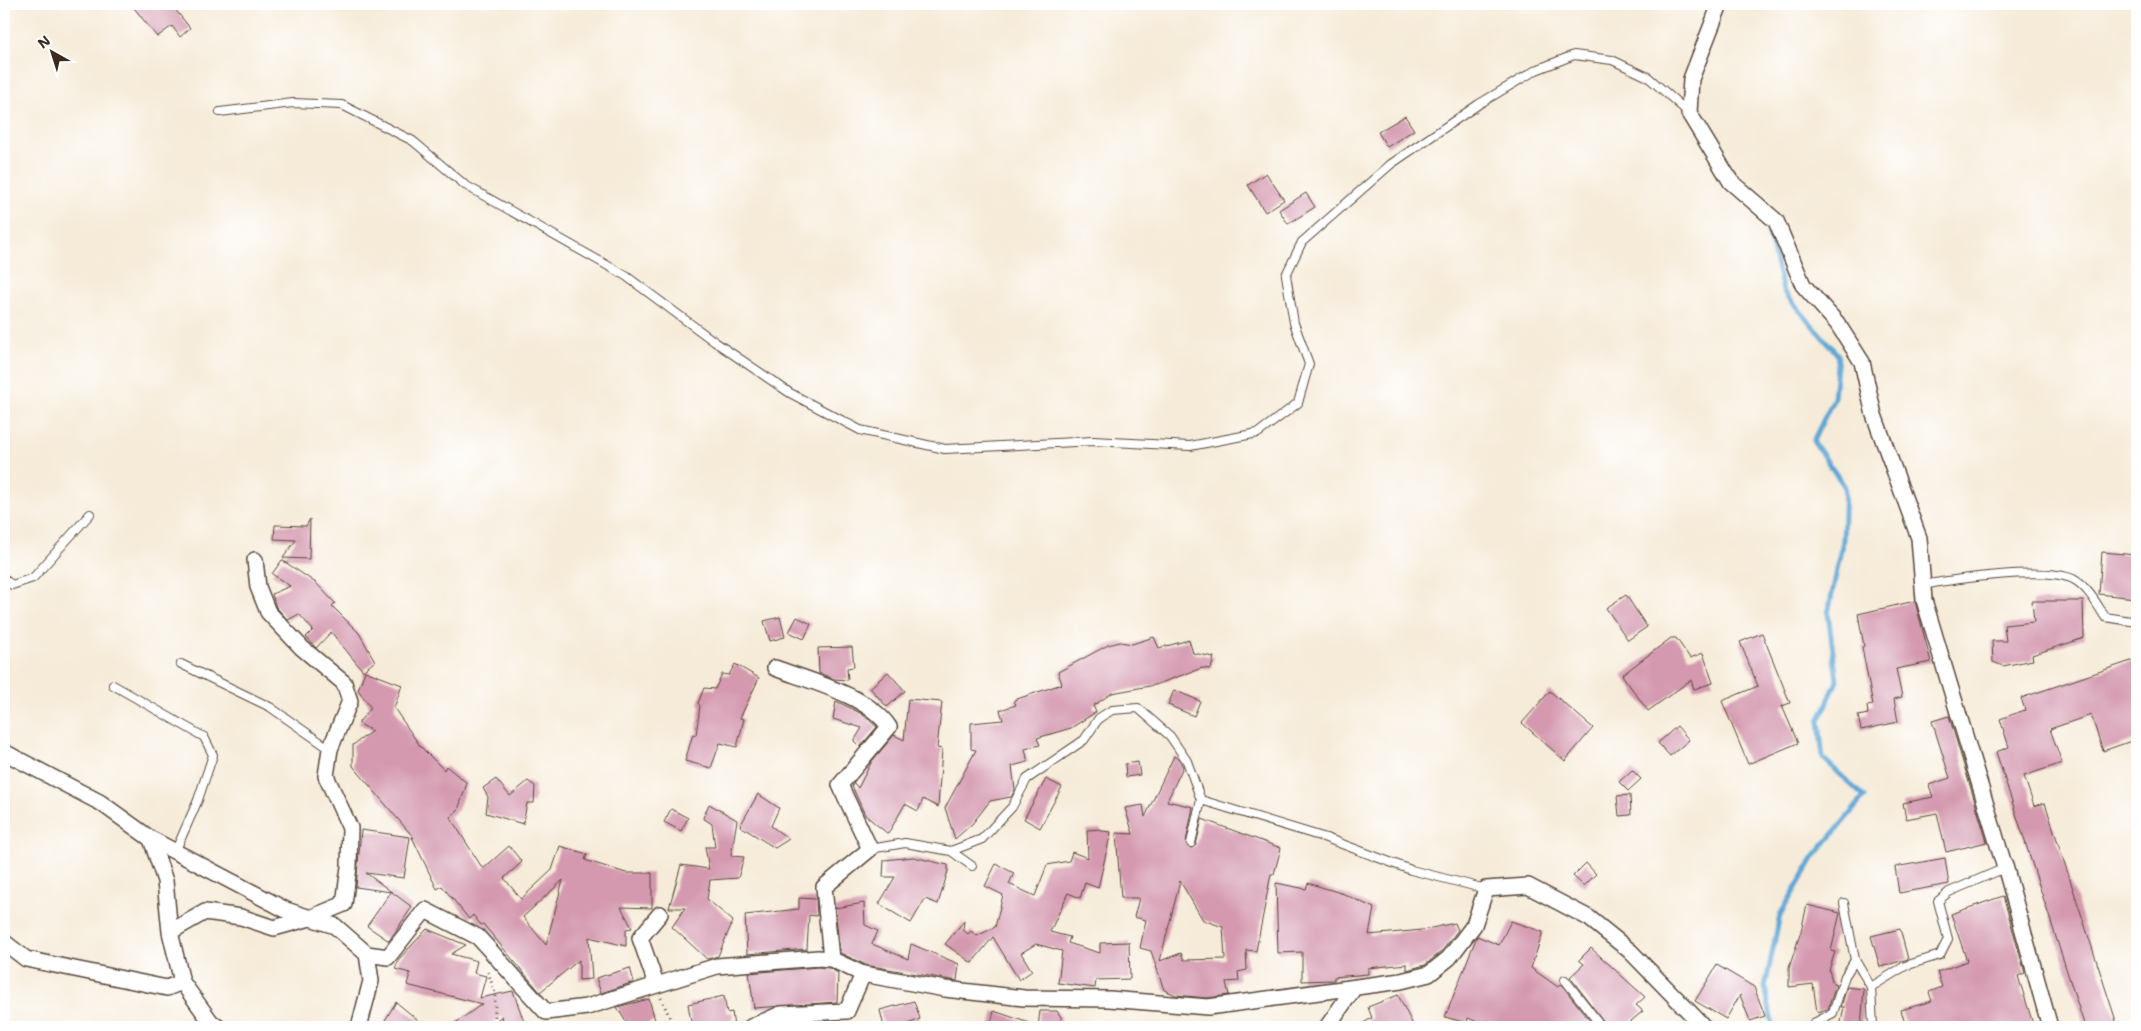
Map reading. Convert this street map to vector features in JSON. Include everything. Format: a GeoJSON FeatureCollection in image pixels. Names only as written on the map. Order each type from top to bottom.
{"type":"FeatureCollection","features":[{"type":"Feature","properties":{"kind":"street"},"geometry":{"type":"LineString","coordinates":[[1720,4],[1691,79],[1689,114],[1731,182],[1776,221],[1803,285],[1837,323],[1862,362],[1874,415],[1919,538],[1924,600],[2005,868],[2005,866],[2050,1027]]}},
{"type":"Feature","properties":{"kind":"street"},"geometry":{"type":"LineString","coordinates":[[170,932],[206,912],[241,918],[274,928],[310,918],[344,904],[349,867],[350,828],[326,776],[330,749],[350,701],[344,683],[302,648],[268,612],[258,587],[255,560]]}},
{"type":"Feature","properties":{"kind":"street"},"geometry":{"type":"LineString","coordinates":[[775,668],[848,696],[882,716],[889,727],[840,785],[870,849],[824,887],[831,959]]}},
{"type":"Feature","properties":{"kind":"street"},"geometry":{"type":"LineString","coordinates":[[4,752],[101,803],[151,840],[286,910],[335,926],[366,954],[388,957],[424,910],[478,937],[546,1012],[587,1007],[717,966],[831,959],[863,974],[945,989],[1024,998],[1110,999],[1208,1007],[1401,982],[1429,974],[1449,958],[1474,925],[1486,889],[1528,886],[1589,918],[1630,951],[1704,1027]]}},
{"type":"Feature","properties":{"kind":"street"},"geometry":{"type":"LineString","coordinates":[[151,840],[165,881],[170,932],[182,982],[211,1022],[218,1027]]}},
{"type":"Feature","properties":{"kind":"street"},"geometry":{"type":"LineString","coordinates":[[656,984],[640,938],[660,914]]}},
{"type":"Feature","properties":{"kind":"street"},"geometry":{"type":"LineString","coordinates":[[8,948],[26,959],[62,968],[167,988],[182,982]]}},
{"type":"Feature","properties":{"kind":"street"},"geometry":{"type":"LineString","coordinates":[[359,1027],[371,981],[366,954]]}},
{"type":"Feature","properties":{"kind":"street"},"geometry":{"type":"LineString","coordinates":[[751,1027],[781,1014],[847,1011],[863,974]]}},
{"type":"Feature","properties":{"kind":"street"},"geometry":{"type":"LineString","coordinates":[[1327,1027],[1354,988]]}},
{"type":"Feature","properties":{"kind":"lane"},"geometry":{"type":"LineString","coordinates":[[220,112],[293,103],[342,105],[413,141],[465,185],[626,276],[715,342],[790,393],[860,430],[944,449],[1093,441],[1190,446],[1258,433],[1298,403],[1309,364],[1294,323],[1286,274],[1302,242],[1391,164],[1479,104],[1536,70],[1574,55],[1612,60],[1648,76],[1689,114]]}},
{"type":"Feature","properties":{"kind":"lane"},"geometry":{"type":"LineString","coordinates":[[4,579],[12,585],[33,578],[90,514]]}},
{"type":"Feature","properties":{"kind":"lane"},"geometry":{"type":"LineString","coordinates":[[1923,585],[1962,578],[2046,574],[2073,579],[2093,597],[2105,617],[2137,622]]}},
{"type":"Feature","properties":{"kind":"lane"},"geometry":{"type":"LineString","coordinates":[[181,664],[270,707],[330,749]]}},
{"type":"Feature","properties":{"kind":"lane"},"geometry":{"type":"LineString","coordinates":[[113,685],[204,737],[214,755],[198,800],[175,852]]}},
{"type":"Feature","properties":{"kind":"lane"},"geometry":{"type":"LineString","coordinates":[[951,851],[982,839],[1012,807],[1027,779],[1084,740],[1099,718],[1112,710],[1138,708],[1170,736],[1187,761],[1201,800],[1191,843]]}},
{"type":"Feature","properties":{"kind":"lane"},"geometry":{"type":"LineString","coordinates":[[1201,800],[1326,838],[1411,870],[1486,889]]}},
{"type":"Feature","properties":{"kind":"lane"},"geometry":{"type":"LineString","coordinates":[[870,849],[905,843],[951,851],[972,866]]}},
{"type":"Feature","properties":{"kind":"lane"},"geometry":{"type":"LineString","coordinates":[[1870,987],[1905,966],[1940,955],[1948,939],[1938,901],[1949,892],[2005,868]]}},
{"type":"Feature","properties":{"kind":"lane"},"geometry":{"type":"LineString","coordinates":[[1844,903],[1855,960],[1870,987],[1870,1010],[1873,1027]]}},
{"type":"Feature","properties":{"kind":"lane"},"geometry":{"type":"LineString","coordinates":[[1815,1027],[1814,1023],[1833,1013],[1845,976],[1855,960]]}},
{"type":"Feature","properties":{"kind":"lane"},"geometry":{"type":"LineString","coordinates":[[1565,980],[1602,1027]]}},
{"type":"Feature","properties":{"kind":"path"},"geometry":{"type":"LineString","coordinates":[[487,969],[495,993],[497,1027]]}},
{"type":"Feature","properties":{"kind":"path"},"geometry":{"type":"LineString","coordinates":[[656,984],[665,1010],[674,1027]]}},
{"type":"Feature","properties":{"kind":"building"},"geometry":{"type":"Polygon","coordinates":[[[131,4],[171,4],[190,28],[180,37],[172,26],[157,37],[131,4]]]}},
{"type":"Feature","properties":{"kind":"building"},"geometry":{"type":"Polygon","coordinates":[[[1405,116],[1414,130],[1387,147],[1378,132],[1405,116]]]}},
{"type":"Feature","properties":{"kind":"building"},"geometry":{"type":"Polygon","coordinates":[[[1266,173],[1284,200],[1265,212],[1248,185],[1266,173]]]}},
{"type":"Feature","properties":{"kind":"building"},"geometry":{"type":"Polygon","coordinates":[[[1306,193],[1315,207],[1288,224],[1279,210],[1306,193]]]}},
{"type":"Feature","properties":{"kind":"building"},"geometry":{"type":"Polygon","coordinates":[[[310,519],[309,559],[283,558],[296,540],[274,539],[275,525],[306,526],[310,519]]]}},
{"type":"Feature","properties":{"kind":"building"},"geometry":{"type":"Polygon","coordinates":[[[2102,552],[2137,555],[2135,598],[2099,594],[2102,552]]]}},
{"type":"Feature","properties":{"kind":"building"},"geometry":{"type":"Polygon","coordinates":[[[282,560],[316,583],[335,603],[332,606],[359,633],[375,661],[363,671],[331,632],[316,648],[306,637],[313,630],[299,614],[288,620],[276,607],[272,594],[290,586],[272,574],[282,560]]]}},
{"type":"Feature","properties":{"kind":"building"},"geometry":{"type":"Polygon","coordinates":[[[1626,595],[1647,627],[1628,640],[1606,608],[1626,595]]]}},
{"type":"Feature","properties":{"kind":"building"},"geometry":{"type":"Polygon","coordinates":[[[1915,601],[1931,662],[1896,669],[1902,697],[1894,699],[1898,722],[1861,730],[1858,716],[1868,714],[1867,706],[1873,705],[1858,614],[1915,601]]]}},
{"type":"Feature","properties":{"kind":"building"},"geometry":{"type":"Polygon","coordinates":[[[2032,601],[2083,601],[2084,638],[2032,655],[2033,660],[2003,666],[1993,662],[1992,641],[2006,641],[2004,625],[2034,622],[2032,601]]]}},
{"type":"Feature","properties":{"kind":"building"},"geometry":{"type":"Polygon","coordinates":[[[780,617],[785,637],[770,641],[764,621],[780,617]]]}},
{"type":"Feature","properties":{"kind":"building"},"geometry":{"type":"Polygon","coordinates":[[[797,617],[811,624],[804,639],[789,632],[797,617]]]}},
{"type":"Feature","properties":{"kind":"building"},"geometry":{"type":"Polygon","coordinates":[[[1762,633],[1790,703],[1782,706],[1798,743],[1748,764],[1722,701],[1758,686],[1740,642],[1762,633]]]}},
{"type":"Feature","properties":{"kind":"building"},"geometry":{"type":"Polygon","coordinates":[[[1154,637],[1159,648],[1189,640],[1193,653],[1214,657],[1211,669],[1202,668],[1155,685],[1112,693],[1093,706],[1096,712],[1071,728],[1037,738],[1040,745],[1025,749],[1028,762],[1012,766],[1015,790],[1011,797],[990,801],[972,824],[955,839],[945,808],[976,750],[971,749],[971,723],[1003,720],[1000,710],[1016,705],[1014,700],[1062,684],[1058,672],[1108,645],[1120,642],[1132,644],[1154,637]]]}},
{"type":"Feature","properties":{"kind":"building"},"geometry":{"type":"Polygon","coordinates":[[[1671,638],[1676,638],[1690,658],[1703,653],[1713,683],[1694,689],[1691,680],[1648,711],[1622,675],[1671,638]]]}},
{"type":"Feature","properties":{"kind":"building"},"geometry":{"type":"Polygon","coordinates":[[[852,647],[854,667],[847,668],[848,680],[834,679],[819,673],[818,648],[852,647]]]}},
{"type":"Feature","properties":{"kind":"building"},"geometry":{"type":"Polygon","coordinates":[[[2137,659],[2137,739],[2103,751],[2091,715],[2050,729],[2062,763],[2024,776],[2034,806],[2045,803],[2118,1027],[2085,1027],[1996,752],[2009,747],[2000,719],[2025,710],[2021,698],[2137,659]]]}},
{"type":"Feature","properties":{"kind":"building"},"geometry":{"type":"Polygon","coordinates":[[[735,664],[759,678],[740,718],[744,719],[737,747],[720,743],[711,768],[685,761],[693,734],[696,735],[700,706],[698,703],[704,688],[715,689],[722,674],[729,675],[735,664]]]}},
{"type":"Feature","properties":{"kind":"building"},"geometry":{"type":"Polygon","coordinates":[[[365,671],[402,685],[394,708],[420,746],[444,770],[446,766],[467,783],[458,810],[450,817],[483,869],[509,846],[522,862],[504,878],[521,899],[552,870],[560,846],[587,854],[585,860],[626,873],[652,873],[652,908],[621,907],[632,928],[626,929],[626,946],[589,937],[592,979],[579,980],[579,960],[540,992],[483,924],[481,925],[473,915],[469,919],[442,886],[437,889],[412,837],[414,838],[353,766],[353,745],[372,731],[358,723],[371,708],[358,690],[365,671]],[[563,880],[523,917],[546,945],[563,880]]]}},
{"type":"Feature","properties":{"kind":"building"},"geometry":{"type":"Polygon","coordinates":[[[888,672],[905,691],[887,707],[870,688],[888,672]]]}},
{"type":"Feature","properties":{"kind":"building"},"geometry":{"type":"Polygon","coordinates":[[[1174,690],[1200,701],[1194,716],[1168,705],[1174,690]]]}},
{"type":"Feature","properties":{"kind":"building"},"geometry":{"type":"Polygon","coordinates":[[[1550,691],[1593,728],[1565,761],[1522,723],[1550,691]]]}},
{"type":"Feature","properties":{"kind":"building"},"geometry":{"type":"Polygon","coordinates":[[[908,699],[942,702],[937,748],[942,749],[938,807],[923,799],[918,811],[905,804],[888,834],[865,815],[852,786],[854,783],[858,788],[872,761],[894,735],[904,740],[908,699]]]}},
{"type":"Feature","properties":{"kind":"building"},"geometry":{"type":"Polygon","coordinates":[[[836,701],[862,714],[877,727],[860,747],[854,741],[862,728],[833,719],[836,701]]]}},
{"type":"Feature","properties":{"kind":"building"},"geometry":{"type":"Polygon","coordinates":[[[1949,716],[1987,842],[1946,852],[1937,813],[1906,819],[1903,803],[1933,797],[1929,785],[1950,778],[1932,721],[1949,716]]]}},
{"type":"Feature","properties":{"kind":"building"},"geometry":{"type":"Polygon","coordinates":[[[1677,726],[1689,740],[1670,756],[1658,743],[1677,726]]]}},
{"type":"Feature","properties":{"kind":"building"},"geometry":{"type":"Polygon","coordinates":[[[1174,756],[1179,759],[1183,767],[1167,801],[1193,807],[1186,842],[1188,847],[1192,848],[1196,845],[1202,819],[1281,848],[1274,874],[1271,874],[1256,951],[1246,950],[1247,970],[1238,972],[1239,981],[1226,982],[1229,995],[1208,998],[1176,995],[1164,990],[1151,951],[1140,948],[1146,920],[1134,917],[1139,898],[1121,898],[1116,833],[1133,834],[1125,808],[1143,805],[1145,817],[1174,756]],[[1180,881],[1160,961],[1181,953],[1184,960],[1225,959],[1223,927],[1203,920],[1180,881]]]}},
{"type":"Feature","properties":{"kind":"building"},"geometry":{"type":"Polygon","coordinates":[[[1138,762],[1140,775],[1126,777],[1125,764],[1138,762]]]}},
{"type":"Feature","properties":{"kind":"building"},"geometry":{"type":"Polygon","coordinates":[[[1632,770],[1641,779],[1628,791],[1619,782],[1632,770]]]}},
{"type":"Feature","properties":{"kind":"building"},"geometry":{"type":"Polygon","coordinates":[[[496,779],[510,796],[528,781],[535,786],[534,803],[527,803],[523,824],[486,813],[488,797],[483,788],[496,779]]]}},
{"type":"Feature","properties":{"kind":"building"},"geometry":{"type":"Polygon","coordinates":[[[1046,779],[1062,787],[1040,828],[1024,819],[1046,779]]]}},
{"type":"Feature","properties":{"kind":"building"},"geometry":{"type":"Polygon","coordinates":[[[758,794],[779,808],[771,826],[789,839],[775,848],[740,826],[758,794]]]}},
{"type":"Feature","properties":{"kind":"building"},"geometry":{"type":"Polygon","coordinates":[[[1630,795],[1631,815],[1619,816],[1617,796],[1630,795]]]}},
{"type":"Feature","properties":{"kind":"building"},"geometry":{"type":"Polygon","coordinates":[[[709,804],[737,820],[731,856],[744,857],[738,878],[710,880],[707,899],[733,921],[718,956],[707,959],[672,927],[685,908],[669,908],[681,865],[709,869],[705,847],[715,847],[712,824],[703,818],[709,804]]]}},
{"type":"Feature","properties":{"kind":"building"},"geometry":{"type":"Polygon","coordinates":[[[671,809],[688,818],[681,831],[664,822],[671,809]]]}},
{"type":"Feature","properties":{"kind":"building"},"geometry":{"type":"Polygon","coordinates":[[[1101,829],[1101,831],[1111,832],[1098,888],[1085,883],[1080,898],[1068,893],[1050,932],[1070,937],[1068,943],[1100,953],[1100,943],[1129,942],[1130,979],[1096,980],[1095,988],[1058,983],[1062,951],[1036,944],[1021,953],[1032,971],[1019,980],[993,937],[972,963],[945,944],[964,921],[963,930],[968,934],[971,931],[977,936],[995,927],[1003,895],[985,886],[996,864],[1014,873],[1009,884],[1035,896],[1047,865],[1069,861],[1072,852],[1088,858],[1087,830],[1101,829]]]}},
{"type":"Feature","properties":{"kind":"building"},"geometry":{"type":"Polygon","coordinates":[[[361,830],[410,837],[404,878],[366,873],[412,907],[389,941],[367,926],[391,892],[356,887],[361,830]]]}},
{"type":"Feature","properties":{"kind":"building"},"geometry":{"type":"Polygon","coordinates":[[[913,857],[948,865],[948,871],[938,904],[925,899],[911,923],[879,904],[895,877],[883,877],[884,860],[913,857]]]}},
{"type":"Feature","properties":{"kind":"building"},"geometry":{"type":"Polygon","coordinates":[[[1945,858],[1949,884],[1899,893],[1895,867],[1945,858]]]}},
{"type":"Feature","properties":{"kind":"building"},"geometry":{"type":"Polygon","coordinates":[[[1586,863],[1596,874],[1584,886],[1573,876],[1586,863]]]}},
{"type":"Feature","properties":{"kind":"building"},"geometry":{"type":"Polygon","coordinates":[[[1276,883],[1306,889],[1308,883],[1344,894],[1374,908],[1369,935],[1422,930],[1455,923],[1458,930],[1442,951],[1425,965],[1407,970],[1407,964],[1368,968],[1368,974],[1334,977],[1334,980],[1302,981],[1302,952],[1278,953],[1276,883]]]}},
{"type":"Feature","properties":{"kind":"building"},"geometry":{"type":"Polygon","coordinates":[[[2003,896],[2025,973],[2018,976],[2034,1027],[1906,1027],[1901,1010],[1932,1001],[1929,992],[1942,987],[1937,972],[1967,961],[1951,914],[2003,896]]]}},
{"type":"Feature","properties":{"kind":"building"},"geometry":{"type":"Polygon","coordinates":[[[799,898],[816,899],[817,916],[809,915],[807,949],[747,954],[745,915],[799,909],[799,898]]]}},
{"type":"Feature","properties":{"kind":"building"},"geometry":{"type":"Polygon","coordinates":[[[864,903],[865,925],[878,931],[872,944],[908,959],[911,944],[959,964],[957,981],[866,965],[840,953],[835,908],[864,903]]]}},
{"type":"Feature","properties":{"kind":"building"},"geometry":{"type":"Polygon","coordinates":[[[1807,905],[1840,913],[1831,951],[1835,952],[1829,970],[1833,984],[1836,985],[1828,1009],[1817,1012],[1813,984],[1789,987],[1789,968],[1807,905]]]}},
{"type":"Feature","properties":{"kind":"building"},"geometry":{"type":"Polygon","coordinates":[[[1511,921],[1543,932],[1531,968],[1558,987],[1561,984],[1595,1027],[1489,1027],[1468,1018],[1467,1023],[1445,1017],[1477,936],[1499,945],[1511,921]]]}},
{"type":"Feature","properties":{"kind":"building"},"geometry":{"type":"Polygon","coordinates":[[[427,929],[466,945],[451,954],[477,961],[474,973],[486,976],[480,998],[513,991],[526,1027],[504,1027],[502,1016],[487,1027],[450,1027],[482,1004],[407,985],[410,973],[395,969],[399,959],[427,929]]]}},
{"type":"Feature","properties":{"kind":"building"},"geometry":{"type":"Polygon","coordinates":[[[1900,929],[1908,959],[1880,967],[1871,936],[1900,929]]]}},
{"type":"Feature","properties":{"kind":"building"},"geometry":{"type":"Polygon","coordinates":[[[1591,948],[1645,997],[1636,1005],[1643,1011],[1624,1027],[1608,1027],[1570,977],[1584,964],[1579,960],[1591,948]]]}},
{"type":"Feature","properties":{"kind":"building"},"geometry":{"type":"Polygon","coordinates":[[[1717,965],[1754,987],[1765,1016],[1750,1021],[1740,995],[1726,1019],[1695,1001],[1717,965]]]}},
{"type":"Feature","properties":{"kind":"building"},"geometry":{"type":"Polygon","coordinates":[[[818,967],[829,968],[838,973],[837,1002],[754,1008],[749,973],[818,967]]]}},
{"type":"Feature","properties":{"kind":"building"},"geometry":{"type":"Polygon","coordinates":[[[630,968],[634,982],[601,993],[596,978],[630,968]]]}},
{"type":"Feature","properties":{"kind":"building"},"geometry":{"type":"Polygon","coordinates":[[[1847,987],[1864,989],[1861,1027],[1840,1027],[1844,1007],[1841,1007],[1847,987]]]}},
{"type":"Feature","properties":{"kind":"building"},"geometry":{"type":"Polygon","coordinates":[[[1398,995],[1414,1027],[1356,1027],[1372,1018],[1368,1007],[1398,995]]]}},
{"type":"Feature","properties":{"kind":"building"},"geometry":{"type":"Polygon","coordinates":[[[724,996],[727,1013],[732,1012],[734,1027],[692,1027],[688,1004],[724,996]]]}},
{"type":"Feature","properties":{"kind":"building"},"geometry":{"type":"Polygon","coordinates":[[[649,999],[655,1020],[642,1027],[629,1027],[617,1007],[649,999]]]}},
{"type":"Feature","properties":{"kind":"building"},"geometry":{"type":"Polygon","coordinates":[[[914,1001],[920,1019],[901,1027],[884,1027],[880,1010],[914,1001]]]}},
{"type":"Feature","properties":{"kind":"building"},"geometry":{"type":"Polygon","coordinates":[[[396,1002],[426,1027],[381,1027],[396,1002]]]}},
{"type":"Feature","properties":{"kind":"building"},"geometry":{"type":"Polygon","coordinates":[[[994,1011],[1035,1025],[1034,1027],[990,1027],[994,1011]]]}},
{"type":"Feature","properties":{"kind":"building"},"geometry":{"type":"Polygon","coordinates":[[[1040,1011],[1057,1011],[1061,1017],[1062,1027],[1038,1027],[1040,1011]]]}},
{"type":"Feature","properties":{"kind":"waterway"},"geometry":{"type":"LineString","coordinates":[[1768,230],[1783,291],[1838,355],[1834,398],[1813,441],[1845,487],[1843,540],[1828,614],[1837,681],[1819,721],[1823,758],[1864,797],[1814,857],[1780,915],[1765,987],[1773,1027]]}}]}
